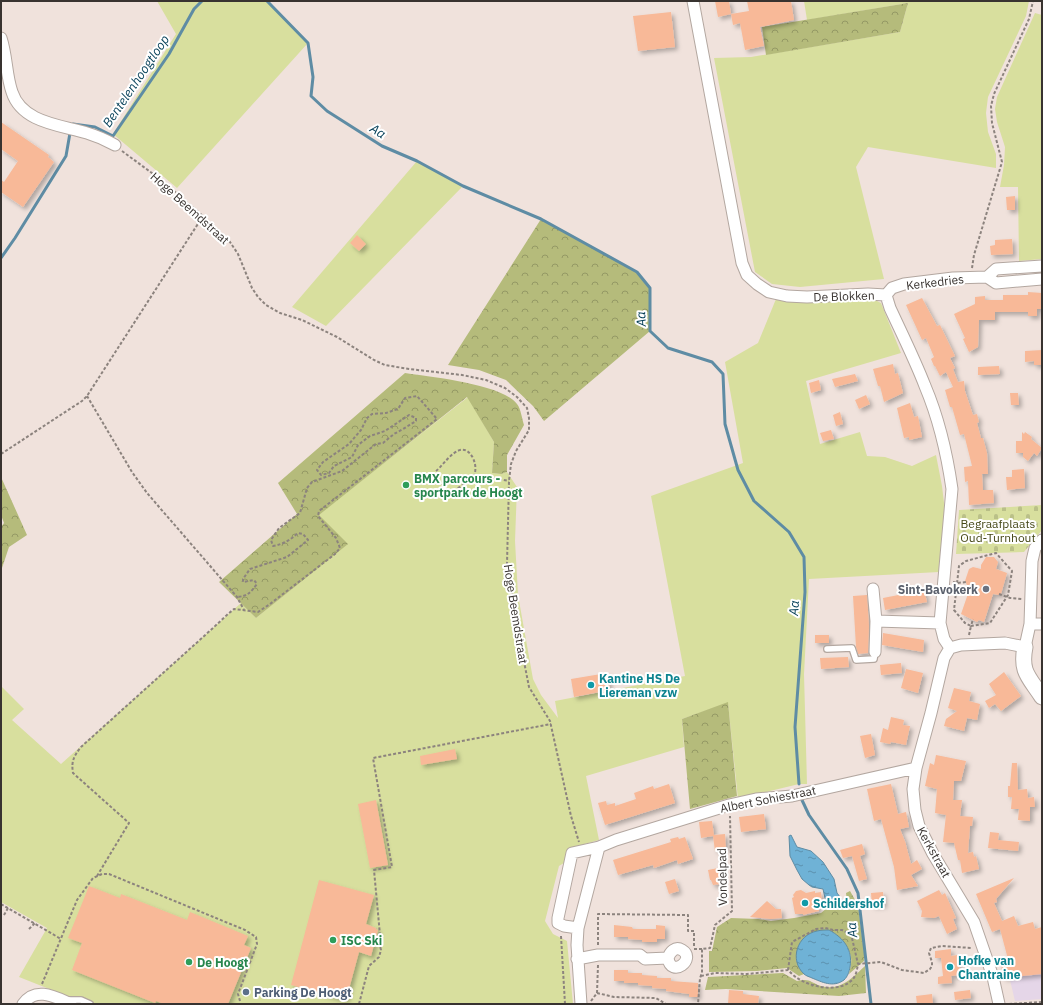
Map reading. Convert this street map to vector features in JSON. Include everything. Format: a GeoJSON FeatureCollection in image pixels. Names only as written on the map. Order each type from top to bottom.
{"type":"FeatureCollection","features":[{"type":"Feature","properties":{"kind":"street","name":"De Blokken"},"geometry":{"type":"LineString","coordinates":[[693,1],[742,263],[747,275],[756,284],[769,292],[787,296],[807,297],[868,294],[886,295],[890,308],[926,386],[941,431],[952,489],[940,623]]}},
{"type":"Feature","properties":{"kind":"street"},"geometry":{"type":"LineString","coordinates":[[1,38],[12,92],[17,103],[28,113],[52,125],[87,133],[102,138],[115,145]]}},
{"type":"Feature","properties":{"kind":"street","name":"Kerkedries"},"geometry":{"type":"LineString","coordinates":[[987,277],[996,269],[1042,266]]}},
{"type":"Feature","properties":{"kind":"street","name":"Kerkedries"},"geometry":{"type":"LineString","coordinates":[[886,295],[892,288],[904,284],[987,277],[996,282],[1042,279]]}},
{"type":"Feature","properties":{"kind":"street"},"geometry":{"type":"LineString","coordinates":[[1042,540],[1035,548],[1032,562],[1030,624],[1023,659],[1024,670],[1042,697]]}},
{"type":"Feature","properties":{"kind":"street"},"geometry":{"type":"LineString","coordinates":[[873,589],[876,621],[875,652]]}},
{"type":"Feature","properties":{"kind":"street"},"geometry":{"type":"LineString","coordinates":[[876,621],[940,623],[944,638],[950,648],[967,644],[1005,643],[1025,647]]}},
{"type":"Feature","properties":{"kind":"street"},"geometry":{"type":"LineString","coordinates":[[1030,624],[1042,624]]}},
{"type":"Feature","properties":{"kind":"street","name":"Kerkstraat"},"geometry":{"type":"LineString","coordinates":[[950,648],[944,658],[916,768],[914,789],[915,810],[919,826],[933,854],[974,922],[993,977],[999,1004]]}},
{"type":"Feature","properties":{"kind":"street","name":"Albert Sohiestraat"},"geometry":{"type":"LineString","coordinates":[[578,928],[564,926],[558,923],[572,854],[599,847],[616,840],[729,804],[756,799],[792,796],[916,768]]}},
{"type":"Feature","properties":{"kind":"street"},"geometry":{"type":"LineString","coordinates":[[581,1004],[577,958],[578,928],[599,847]]}},
{"type":"Feature","properties":{"kind":"street"},"geometry":{"type":"LineString","coordinates":[[577,958],[598,955],[640,955],[645,959],[668,958]]}},
{"type":"Feature","properties":{"kind":"street"},"geometry":{"type":"LineString","coordinates":[[23,1004],[39,994],[71,1004]]}},
{"type":"Feature","properties":{"kind":"lane"},"geometry":{"type":"LineString","coordinates":[[827,649],[852,648],[856,660],[874,659],[875,652]]}},
{"type":"Feature","properties":{"kind":"lane"},"geometry":{"type":"LineString","coordinates":[[60,1000],[81,1000],[90,1004]]}},
{"type":"Feature","properties":{"kind":"path"},"geometry":{"type":"LineString","coordinates":[[970,278],[974,255],[1002,162],[992,123],[994,94],[1029,19],[1033,1]]}},
{"type":"Feature","properties":{"kind":"path","name":"Hoge Beemdstraat"},"geometry":{"type":"LineString","coordinates":[[115,145],[160,179],[203,216],[230,242],[238,254],[252,288],[266,305],[280,313],[302,320],[337,337],[374,360],[385,365],[462,374],[486,380],[505,388],[517,397],[527,408],[529,430],[516,451],[511,464],[509,481],[507,564],[529,687],[551,724],[571,816],[579,844],[586,851]]}},
{"type":"Feature","properties":{"kind":"path"},"geometry":{"type":"LineString","coordinates":[[1,454],[82,401],[87,396],[203,216]]}},
{"type":"Feature","properties":{"kind":"path"},"geometry":{"type":"LineString","coordinates":[[87,396],[132,472],[147,493],[237,597],[244,610]]}},
{"type":"Feature","properties":{"kind":"path"},"geometry":{"type":"LineString","coordinates":[[97,876],[127,828],[128,823],[73,773],[72,765],[74,757],[81,747],[118,716],[234,609],[258,612],[335,554],[340,548],[336,538],[318,516],[319,511],[437,419],[417,396],[405,398],[398,409],[386,413],[372,414],[367,418],[362,430],[349,444],[323,462],[317,470],[321,475],[329,473],[334,466],[352,457],[358,445],[370,436],[385,431],[410,415],[416,418],[416,421],[394,434],[383,443],[376,444],[342,471],[312,482],[307,488],[300,513],[279,528],[271,540],[273,546],[281,545],[289,541],[298,533],[302,534],[308,540],[287,557],[250,569],[243,579],[243,582],[254,580],[256,584],[250,593],[237,597]]}},
{"type":"Feature","properties":{"kind":"path"},"geometry":{"type":"LineString","coordinates":[[436,471],[456,451],[462,450],[468,451],[474,460],[476,466],[474,477]]}},
{"type":"Feature","properties":{"kind":"path"},"geometry":{"type":"LineString","coordinates":[[442,484],[446,491],[452,491],[474,477],[481,476],[509,481]]}},
{"type":"Feature","properties":{"kind":"path"},"geometry":{"type":"LineString","coordinates":[[996,549],[996,553],[1012,571],[1007,598],[990,623],[971,626],[966,623],[954,610],[960,566],[963,562],[996,553]]}},
{"type":"Feature","properties":{"kind":"path"},"geometry":{"type":"LineString","coordinates":[[944,580],[957,583],[967,582]]}},
{"type":"Feature","properties":{"kind":"path"},"geometry":{"type":"LineString","coordinates":[[999,594],[1007,598],[1031,600]]}},
{"type":"Feature","properties":{"kind":"path"},"geometry":{"type":"LineString","coordinates":[[967,644],[973,619]]}},
{"type":"Feature","properties":{"kind":"path"},"geometry":{"type":"LineString","coordinates":[[359,1004],[369,966],[379,957],[381,950],[379,942],[380,934],[374,870],[392,867],[373,758],[551,724]]}},
{"type":"Feature","properties":{"kind":"path","name":"Vondelpad"},"geometry":{"type":"LineString","coordinates":[[672,1004],[698,1004],[702,949],[710,948],[715,925],[732,911],[729,804]]}},
{"type":"Feature","properties":{"kind":"path"},"geometry":{"type":"LineString","coordinates":[[39,994],[46,973],[77,900],[89,882],[102,874],[109,874],[245,930],[256,937],[257,944],[238,994],[240,1001]]}},
{"type":"Feature","properties":{"kind":"path"},"geometry":{"type":"LineString","coordinates":[[1,904],[61,939]]}},
{"type":"Feature","properties":{"kind":"path"},"geometry":{"type":"LineString","coordinates":[[4,915],[8,908]]}},
{"type":"Feature","properties":{"kind":"path"},"geometry":{"type":"LineString","coordinates":[[589,1004],[597,993],[598,914],[688,915],[688,931],[694,931],[694,949]]}},
{"type":"Feature","properties":{"kind":"path"},"geometry":{"type":"LineString","coordinates":[[29,929],[35,923]]}},
{"type":"Feature","properties":{"kind":"path"},"geometry":{"type":"LineString","coordinates":[[565,1004],[560,936],[578,928]]}},
{"type":"Feature","properties":{"kind":"path"},"geometry":{"type":"LineString","coordinates":[[701,976],[715,973],[747,974],[788,970],[798,978],[813,984],[831,988],[844,986],[852,981],[858,964],[852,938],[848,933],[842,930],[825,928],[816,930],[792,942],[788,970]]}},
{"type":"Feature","properties":{"kind":"path"},"geometry":{"type":"LineString","coordinates":[[858,964],[881,962],[902,970],[924,973],[932,966],[929,953],[932,948],[942,946],[983,948]]}},
{"type":"Feature","properties":{"kind":"path"},"geometry":{"type":"LineString","coordinates":[[597,993],[614,997],[656,998],[666,1004],[672,1004]]}},
{"type":"Feature","properties":{"kind":"path"},"geometry":{"type":"LineString","coordinates":[[1008,1004],[1042,1002]]}},
{"type":"Feature","properties":{"kind":"shaded area"},"geometry":{"type":"Polygon","coordinates":[[[1042,952],[1042,999],[1015,1001],[1010,980],[1003,981],[1001,963],[1042,952]]]}},
{"type":"Feature","properties":{"kind":"green space"},"geometry":{"type":"Polygon","coordinates":[[[157,1],[267,1],[308,43],[177,188],[113,134],[176,34],[157,1]]]}},
{"type":"Feature","properties":{"kind":"green space"},"geometry":{"type":"Polygon","coordinates":[[[804,1],[1029,1],[1026,16],[988,97],[986,113],[988,132],[996,154],[996,168],[868,147],[856,167],[884,279],[800,287],[772,284],[755,272],[714,58],[751,57],[900,32],[908,3],[807,20],[804,1]]]}},
{"type":"Feature","properties":{"kind":"green space"},"geometry":{"type":"Polygon","coordinates":[[[908,3],[900,32],[766,55],[762,27],[908,3]]]}},
{"type":"Feature","properties":{"kind":"green space"},"geometry":{"type":"Polygon","coordinates":[[[1035,13],[1042,15],[1042,259],[1019,261],[1018,187],[1000,187],[1004,165],[1005,147],[997,122],[995,109],[997,97],[1035,13]]]}},
{"type":"Feature","properties":{"kind":"green space"},"geometry":{"type":"Polygon","coordinates":[[[417,161],[463,186],[326,326],[292,307],[417,161]]]}},
{"type":"Feature","properties":{"kind":"green space"},"geometry":{"type":"Polygon","coordinates":[[[541,219],[637,272],[650,288],[650,331],[544,421],[533,406],[506,380],[479,370],[448,365],[541,219]]]}},
{"type":"Feature","properties":{"kind":"green space"},"geometry":{"type":"Polygon","coordinates":[[[776,299],[818,301],[875,300],[881,303],[901,353],[806,381],[820,444],[860,432],[867,456],[885,457],[912,466],[936,455],[945,511],[939,572],[809,579],[804,674],[807,784],[799,784],[738,799],[728,703],[682,719],[684,747],[586,776],[599,840],[574,847],[567,861],[559,866],[545,921],[553,934],[567,941],[573,1004],[87,1004],[19,977],[47,928],[1,902],[1,686],[24,709],[12,720],[61,764],[241,603],[256,618],[347,544],[318,515],[468,397],[494,442],[492,473],[501,474],[507,472],[517,487],[515,541],[518,595],[533,679],[541,695],[558,718],[555,701],[685,676],[651,496],[743,463],[725,362],[758,343],[776,299]]]}},
{"type":"Feature","properties":{"kind":"green space"},"geometry":{"type":"Polygon","coordinates":[[[405,373],[448,379],[482,386],[509,397],[517,404],[524,425],[507,455],[507,472],[501,474],[492,473],[494,442],[467,397],[319,515],[348,544],[256,618],[219,582],[297,514],[278,483],[405,373]]]}},
{"type":"Feature","properties":{"kind":"green space"},"geometry":{"type":"Polygon","coordinates":[[[1,477],[27,535],[9,547],[1,571],[1,527],[4,523],[1,515],[1,477]]]}},
{"type":"Feature","properties":{"kind":"green space","name":"Begraafplaats Oud-Turnhout"},"geometry":{"type":"Polygon","coordinates":[[[1042,505],[1042,530],[1024,552],[956,554],[959,510],[1042,505]]]}},
{"type":"Feature","properties":{"kind":"green space"},"geometry":{"type":"Polygon","coordinates":[[[728,702],[737,796],[690,809],[682,719],[728,702]]]}},
{"type":"Feature","properties":{"kind":"green space"},"geometry":{"type":"Polygon","coordinates":[[[850,891],[858,905],[864,961],[849,974],[851,966],[850,953],[840,938],[829,930],[796,960],[804,974],[799,976],[787,968],[757,971],[709,972],[709,951],[712,951],[717,927],[731,918],[771,921],[821,913],[827,908],[844,905],[847,901],[846,893],[850,891]]]}},
{"type":"Feature","properties":{"kind":"green space"},"geometry":{"type":"Polygon","coordinates":[[[865,966],[866,993],[839,996],[726,989],[705,990],[708,977],[783,973],[797,981],[808,980],[821,986],[834,987],[846,982],[865,966]]]}},
{"type":"Feature","properties":{"kind":"water"},"geometry":{"type":"Polygon","coordinates":[[[791,835],[797,847],[811,851],[823,862],[834,879],[837,893],[844,902],[830,905],[825,898],[823,889],[812,887],[802,879],[790,856],[789,836],[791,835]]]}},
{"type":"Feature","properties":{"kind":"water"},"geometry":{"type":"Polygon","coordinates":[[[829,930],[839,937],[846,945],[849,950],[851,961],[849,972],[844,980],[836,984],[824,982],[804,974],[799,968],[796,955],[797,949],[804,937],[817,931],[829,930]]]}},
{"type":"Feature","properties":{"kind":"building"},"geometry":{"type":"Polygon","coordinates":[[[715,1],[729,1],[731,14],[718,17],[715,1]]]}},
{"type":"Feature","properties":{"kind":"building"},"geometry":{"type":"Polygon","coordinates":[[[747,1],[791,1],[794,20],[760,27],[764,46],[745,50],[740,23],[733,25],[731,14],[749,11],[747,1]]]}},
{"type":"Feature","properties":{"kind":"building"},"geometry":{"type":"Polygon","coordinates":[[[671,12],[675,47],[638,51],[633,16],[671,12]]]}},
{"type":"Feature","properties":{"kind":"building"},"geometry":{"type":"Polygon","coordinates":[[[1,122],[49,155],[48,157],[54,162],[23,207],[1,192],[1,180],[4,182],[18,161],[1,149],[1,122]]]}},
{"type":"Feature","properties":{"kind":"building"},"geometry":{"type":"Polygon","coordinates":[[[1015,196],[1015,210],[1007,210],[1006,197],[1015,196]]]}},
{"type":"Feature","properties":{"kind":"building"},"geometry":{"type":"Polygon","coordinates":[[[357,235],[366,244],[359,251],[350,243],[357,235]]]}},
{"type":"Feature","properties":{"kind":"building"},"geometry":{"type":"Polygon","coordinates":[[[1012,239],[1013,254],[991,255],[990,246],[995,245],[995,240],[1012,239]]]}},
{"type":"Feature","properties":{"kind":"building"},"geometry":{"type":"Polygon","coordinates":[[[1028,292],[1042,293],[1042,309],[1037,309],[1037,316],[1028,316],[1028,312],[995,312],[995,320],[979,320],[978,347],[969,352],[963,339],[965,338],[954,314],[975,304],[975,297],[985,296],[985,300],[1003,300],[1003,295],[1028,295],[1028,292]]]}},
{"type":"Feature","properties":{"kind":"building"},"geometry":{"type":"Polygon","coordinates":[[[922,298],[937,326],[940,325],[955,356],[950,358],[955,368],[953,369],[958,382],[964,381],[965,391],[973,415],[977,414],[979,422],[977,423],[987,453],[988,474],[982,474],[983,490],[993,490],[994,503],[969,505],[968,481],[965,482],[964,467],[972,466],[964,434],[960,435],[952,407],[950,407],[945,390],[953,387],[946,372],[940,376],[934,366],[931,359],[934,357],[926,338],[922,340],[906,305],[922,298]]]}},
{"type":"Feature","properties":{"kind":"building"},"geometry":{"type":"Polygon","coordinates":[[[1042,350],[1042,365],[1034,365],[1034,361],[1025,362],[1025,351],[1042,350]]]}},
{"type":"Feature","properties":{"kind":"building"},"geometry":{"type":"Polygon","coordinates":[[[893,364],[895,374],[898,373],[903,393],[884,402],[880,386],[878,386],[873,369],[893,364]]]}},
{"type":"Feature","properties":{"kind":"building"},"geometry":{"type":"Polygon","coordinates":[[[999,366],[1000,374],[978,375],[978,367],[999,366]]]}},
{"type":"Feature","properties":{"kind":"building"},"geometry":{"type":"Polygon","coordinates":[[[855,374],[858,381],[835,387],[832,379],[855,374]]]}},
{"type":"Feature","properties":{"kind":"building"},"geometry":{"type":"Polygon","coordinates":[[[819,380],[821,390],[811,393],[809,383],[819,380]]]}},
{"type":"Feature","properties":{"kind":"building"},"geometry":{"type":"Polygon","coordinates":[[[1010,393],[1018,393],[1019,405],[1011,405],[1010,393]]]}},
{"type":"Feature","properties":{"kind":"building"},"geometry":{"type":"Polygon","coordinates":[[[866,395],[870,404],[859,409],[855,400],[866,395]]]}},
{"type":"Feature","properties":{"kind":"building"},"geometry":{"type":"Polygon","coordinates":[[[910,403],[914,417],[918,416],[922,437],[909,440],[909,437],[904,438],[897,408],[910,403]]]}},
{"type":"Feature","properties":{"kind":"building"},"geometry":{"type":"Polygon","coordinates":[[[840,412],[843,424],[836,426],[833,415],[840,412]]]}},
{"type":"Feature","properties":{"kind":"building"},"geometry":{"type":"Polygon","coordinates":[[[831,430],[834,439],[823,441],[820,433],[831,430]]]}},
{"type":"Feature","properties":{"kind":"building"},"geometry":{"type":"Polygon","coordinates":[[[1022,432],[1024,434],[1025,432],[1032,437],[1031,439],[1042,448],[1037,456],[1034,453],[1028,461],[1023,457],[1023,453],[1016,453],[1016,441],[1022,441],[1022,432]]]}},
{"type":"Feature","properties":{"kind":"building"},"geometry":{"type":"Polygon","coordinates":[[[1024,469],[1025,488],[1007,490],[1006,477],[1012,477],[1012,470],[1024,469]]]}},
{"type":"Feature","properties":{"kind":"building","name":"Sint-Bavokerk"},"geometry":{"type":"Polygon","coordinates":[[[986,557],[994,557],[998,562],[996,569],[1007,573],[1001,594],[993,594],[984,622],[979,620],[977,622],[961,614],[971,585],[967,585],[965,581],[969,569],[973,567],[981,569],[981,565],[986,557]]]}},
{"type":"Feature","properties":{"kind":"building"},"geometry":{"type":"Polygon","coordinates":[[[924,590],[927,602],[885,610],[883,598],[924,590]]]}},
{"type":"Feature","properties":{"kind":"building"},"geometry":{"type":"Polygon","coordinates":[[[867,595],[869,626],[868,653],[858,654],[856,647],[853,596],[867,595]]]}},
{"type":"Feature","properties":{"kind":"building"},"geometry":{"type":"Polygon","coordinates":[[[883,633],[924,640],[923,652],[882,645],[883,633]]]}},
{"type":"Feature","properties":{"kind":"building"},"geometry":{"type":"Polygon","coordinates":[[[815,635],[829,635],[829,643],[815,643],[815,635]]]}},
{"type":"Feature","properties":{"kind":"building"},"geometry":{"type":"Polygon","coordinates":[[[848,657],[849,667],[821,669],[820,658],[848,657]]]}},
{"type":"Feature","properties":{"kind":"building"},"geometry":{"type":"Polygon","coordinates":[[[901,663],[902,673],[881,675],[880,665],[901,663]]]}},
{"type":"Feature","properties":{"kind":"building"},"geometry":{"type":"Polygon","coordinates":[[[906,669],[923,673],[918,693],[901,688],[906,669]]]}},
{"type":"Feature","properties":{"kind":"building"},"geometry":{"type":"Polygon","coordinates":[[[1004,672],[1021,696],[1001,711],[995,704],[989,708],[985,701],[996,695],[989,684],[1004,672]]]}},
{"type":"Feature","properties":{"kind":"building","name":"Kantine HS De Liereman vzw"},"geometry":{"type":"Polygon","coordinates":[[[607,673],[610,690],[574,697],[571,679],[607,673]]]}},
{"type":"Feature","properties":{"kind":"building"},"geometry":{"type":"Polygon","coordinates":[[[954,688],[971,692],[969,701],[980,704],[977,720],[967,718],[964,731],[944,726],[946,719],[957,711],[948,708],[954,688]]]}},
{"type":"Feature","properties":{"kind":"building"},"geometry":{"type":"Polygon","coordinates":[[[891,717],[904,720],[903,725],[910,726],[906,745],[891,742],[890,744],[880,742],[883,728],[888,730],[891,717]]]}},
{"type":"Feature","properties":{"kind":"building"},"geometry":{"type":"Polygon","coordinates":[[[871,734],[875,755],[865,758],[860,736],[871,734]]]}},
{"type":"Feature","properties":{"kind":"building"},"geometry":{"type":"Polygon","coordinates":[[[455,749],[457,759],[421,765],[420,756],[455,749]]]}},
{"type":"Feature","properties":{"kind":"building"},"geometry":{"type":"Polygon","coordinates":[[[936,755],[966,761],[961,781],[954,781],[953,800],[962,800],[960,816],[973,817],[972,826],[970,826],[968,853],[973,852],[974,857],[976,856],[979,869],[962,873],[960,860],[958,860],[954,843],[943,842],[946,815],[935,813],[937,789],[925,786],[930,763],[934,765],[936,755]]]}},
{"type":"Feature","properties":{"kind":"building"},"geometry":{"type":"Polygon","coordinates":[[[1012,763],[1017,763],[1018,790],[1027,789],[1028,798],[1034,797],[1035,807],[1030,807],[1030,821],[1018,820],[1019,809],[1011,809],[1012,797],[1008,797],[1008,786],[1010,786],[1012,763]]]}},
{"type":"Feature","properties":{"kind":"building"},"geometry":{"type":"Polygon","coordinates":[[[669,784],[675,803],[605,825],[598,803],[606,801],[607,805],[615,803],[615,806],[636,799],[634,793],[653,786],[654,789],[669,784]]]}},
{"type":"Feature","properties":{"kind":"building"},"geometry":{"type":"Polygon","coordinates":[[[891,784],[898,814],[906,812],[909,827],[900,829],[906,844],[911,864],[917,860],[922,869],[911,875],[918,886],[897,890],[894,867],[881,819],[874,821],[867,789],[891,784]]]}},
{"type":"Feature","properties":{"kind":"building"},"geometry":{"type":"Polygon","coordinates":[[[376,800],[388,865],[370,868],[358,804],[376,800]]]}},
{"type":"Feature","properties":{"kind":"building"},"geometry":{"type":"Polygon","coordinates":[[[764,814],[766,829],[741,832],[739,817],[764,814]]]}},
{"type":"Feature","properties":{"kind":"building"},"geometry":{"type":"Polygon","coordinates":[[[712,821],[714,835],[725,834],[726,849],[715,851],[713,836],[701,838],[699,822],[712,821]]]}},
{"type":"Feature","properties":{"kind":"building"},"geometry":{"type":"Polygon","coordinates":[[[990,832],[999,833],[998,840],[1019,842],[1018,851],[988,848],[990,832]]]}},
{"type":"Feature","properties":{"kind":"building"},"geometry":{"type":"Polygon","coordinates":[[[678,837],[679,839],[685,837],[693,859],[678,864],[677,860],[654,868],[653,865],[618,875],[613,860],[671,842],[670,839],[678,837]]]}},
{"type":"Feature","properties":{"kind":"building"},"geometry":{"type":"Polygon","coordinates":[[[862,844],[865,854],[860,856],[867,879],[859,881],[852,856],[843,858],[840,850],[862,844]]]}},
{"type":"Feature","properties":{"kind":"building"},"geometry":{"type":"Polygon","coordinates":[[[718,868],[721,884],[713,885],[710,880],[708,870],[718,868]]]}},
{"type":"Feature","properties":{"kind":"building"},"geometry":{"type":"Polygon","coordinates":[[[1014,878],[996,899],[997,902],[994,903],[1002,921],[1014,916],[1018,926],[1033,922],[1035,929],[1042,927],[1042,974],[1003,978],[1001,964],[1009,963],[1000,929],[992,932],[976,894],[1014,878]]]}},
{"type":"Feature","properties":{"kind":"building"},"geometry":{"type":"Polygon","coordinates":[[[675,879],[679,891],[669,894],[665,882],[675,879]]]}},
{"type":"Feature","properties":{"kind":"building"},"geometry":{"type":"Polygon","coordinates":[[[319,880],[374,895],[366,924],[378,930],[371,956],[359,952],[346,1000],[291,985],[319,880]]]}},
{"type":"Feature","properties":{"kind":"building","name":"De Hoogt"},"geometry":{"type":"Polygon","coordinates":[[[89,886],[120,898],[121,894],[187,920],[190,912],[248,936],[244,945],[251,948],[228,1004],[164,1004],[156,1001],[155,1003],[72,970],[82,943],[68,938],[89,886]]]}},
{"type":"Feature","properties":{"kind":"building","name":"Schildershof"},"geometry":{"type":"Polygon","coordinates":[[[801,890],[806,893],[815,891],[815,893],[821,892],[822,900],[817,901],[819,911],[803,915],[795,914],[792,898],[794,897],[793,895],[796,891],[801,890]]]}},
{"type":"Feature","properties":{"kind":"building"},"geometry":{"type":"Polygon","coordinates":[[[939,890],[942,895],[945,893],[956,918],[953,919],[957,929],[947,934],[939,916],[934,918],[921,917],[922,911],[917,901],[939,890]]]}},
{"type":"Feature","properties":{"kind":"building"},"geometry":{"type":"Polygon","coordinates":[[[883,892],[884,905],[872,906],[871,893],[883,892]]]}},
{"type":"Feature","properties":{"kind":"building"},"geometry":{"type":"Polygon","coordinates":[[[767,901],[776,909],[781,909],[782,918],[771,919],[750,917],[767,901]]]}},
{"type":"Feature","properties":{"kind":"building"},"geometry":{"type":"Polygon","coordinates":[[[614,925],[632,927],[633,929],[656,929],[656,925],[665,926],[665,939],[657,939],[657,942],[642,942],[642,940],[628,939],[628,937],[614,937],[614,925]]]}},
{"type":"Feature","properties":{"kind":"building","name":"Hofke van Chantraine"},"geometry":{"type":"Polygon","coordinates":[[[951,949],[951,956],[958,955],[960,975],[951,976],[952,983],[938,984],[938,977],[943,976],[941,958],[935,958],[935,951],[951,949]]]}},
{"type":"Feature","properties":{"kind":"building"},"geometry":{"type":"Polygon","coordinates":[[[614,970],[628,970],[628,973],[642,973],[642,975],[657,976],[657,978],[671,978],[671,981],[698,983],[698,997],[689,997],[689,994],[666,991],[666,989],[652,988],[652,986],[638,985],[638,983],[614,981],[614,970]]]}},
{"type":"Feature","properties":{"kind":"building"},"geometry":{"type":"Polygon","coordinates":[[[729,990],[743,991],[743,994],[759,996],[758,1004],[728,1004],[729,990]]]}},
{"type":"Feature","properties":{"kind":"building"},"geometry":{"type":"Polygon","coordinates":[[[970,990],[971,998],[955,1000],[954,992],[970,990]]]}},
{"type":"Feature","properties":{"kind":"building"},"geometry":{"type":"Polygon","coordinates":[[[932,994],[933,1004],[917,1004],[916,996],[932,994]]]}},
{"type":"Feature","properties":{"kind":"waterway","name":"Bentelenhoogtloop"},"geometry":{"type":"LineString","coordinates":[[72,126],[73,124],[95,127],[113,136],[169,54],[194,9],[202,1]]}},
{"type":"Feature","properties":{"kind":"waterway","name":"Aa"},"geometry":{"type":"LineString","coordinates":[[267,1],[308,43],[313,77],[311,96],[327,111],[382,146],[417,161],[463,186],[541,219],[637,272],[650,288],[650,331],[668,348],[712,362],[723,374],[725,424],[738,470],[754,501],[789,532],[804,557],[805,592],[795,727],[799,784]]}},
{"type":"Feature","properties":{"kind":"waterway","name":"Bentelenhoogtloop"},"geometry":{"type":"LineString","coordinates":[[1,258],[66,156],[70,133]]}},
{"type":"Feature","properties":{"kind":"waterway","name":"Aa"},"geometry":{"type":"LineString","coordinates":[[801,798],[809,815],[847,869],[858,893],[871,1004]]}},
{"type":"Feature","properties":{"kind":"place","name":"BMX parcours - sportpark de Hoogt"},"geometry":{"type":"Point","coordinates":[406,485]}},
{"type":"Feature","properties":{"kind":"place","name":"Sint-Bavokerk"},"geometry":{"type":"Point","coordinates":[986,589]}},
{"type":"Feature","properties":{"kind":"place","name":"Kantine HS De Liereman vzw"},"geometry":{"type":"Point","coordinates":[591,685]}},
{"type":"Feature","properties":{"kind":"place","name":"Schildershof"},"geometry":{"type":"Point","coordinates":[805,903]}},
{"type":"Feature","properties":{"kind":"place","name":"ISC Ski"},"geometry":{"type":"Point","coordinates":[333,940]}},
{"type":"Feature","properties":{"kind":"place","name":"De Hoogt"},"geometry":{"type":"Point","coordinates":[189,962]}},
{"type":"Feature","properties":{"kind":"place","name":"Hofke van Chantraine"},"geometry":{"type":"Point","coordinates":[950,967]}},
{"type":"Feature","properties":{"kind":"place","name":"Parking De Hoogt"},"geometry":{"type":"Point","coordinates":[246,992]}}]}
